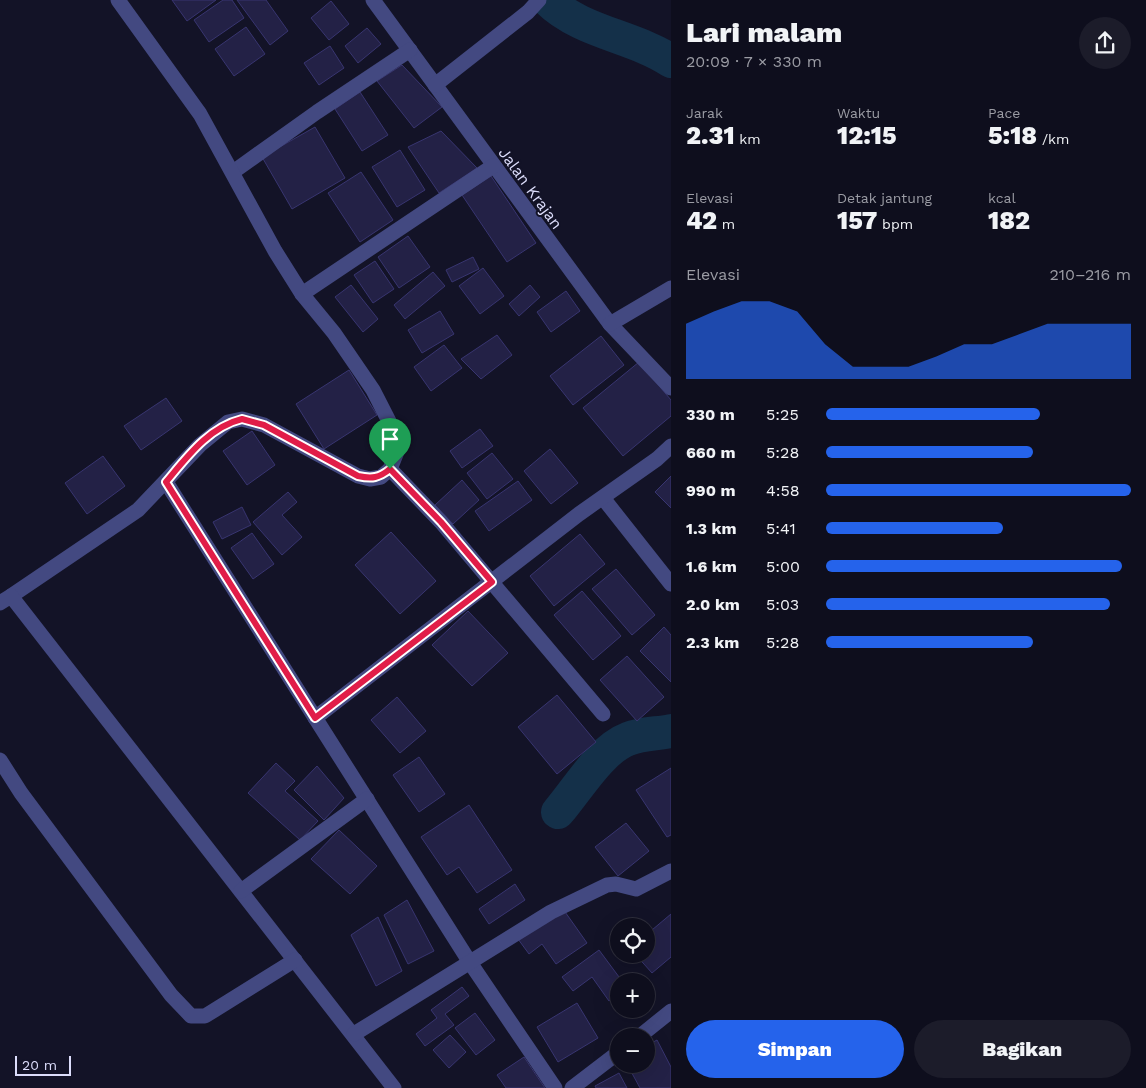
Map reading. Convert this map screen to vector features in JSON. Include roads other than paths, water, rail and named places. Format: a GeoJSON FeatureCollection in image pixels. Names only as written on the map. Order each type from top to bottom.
{"type":"FeatureCollection","features":[{"type":"Feature","properties":{"kind":"street"},"geometry":{"type":"LineString","coordinates":[[118,0],[200,114],[275,251],[302,294],[334,333],[373,390],[399,447],[390,469],[381,477],[370,479],[358,476],[264,425],[242,419],[228,422],[217,429],[138,510],[112,530],[6,600],[241,891],[354,1034],[394,1088]]}},
{"type":"Feature","properties":{"kind":"street","name":"Jalan Krajan"},"geometry":{"type":"LineString","coordinates":[[373,0],[610,324],[671,388]]}},
{"type":"Feature","properties":{"kind":"street"},"geometry":{"type":"LineString","coordinates":[[435,85],[528,12],[539,0]]}},
{"type":"Feature","properties":{"kind":"street"},"geometry":{"type":"LineString","coordinates":[[233,172],[317,112],[410,50]]}},
{"type":"Feature","properties":{"kind":"street"},"geometry":{"type":"LineString","coordinates":[[302,294],[493,166]]}},
{"type":"Feature","properties":{"kind":"street"},"geometry":{"type":"LineString","coordinates":[[610,324],[671,288]]}},
{"type":"Feature","properties":{"kind":"street"},"geometry":{"type":"LineString","coordinates":[[315,718],[579,514],[671,446]]}},
{"type":"Feature","properties":{"kind":"street"},"geometry":{"type":"LineString","coordinates":[[390,469],[441,522],[603,714]]}},
{"type":"Feature","properties":{"kind":"street"},"geometry":{"type":"LineString","coordinates":[[166,482],[469,961],[555,1088]]}},
{"type":"Feature","properties":{"kind":"street"},"geometry":{"type":"LineString","coordinates":[[603,498],[671,584]]}},
{"type":"Feature","properties":{"kind":"street"},"geometry":{"type":"LineString","coordinates":[[0,760],[21,793],[171,995],[191,1016],[206,1016],[295,960]]}},
{"type":"Feature","properties":{"kind":"street"},"geometry":{"type":"LineString","coordinates":[[241,891],[367,799]]}},
{"type":"Feature","properties":{"kind":"street"},"geometry":{"type":"LineString","coordinates":[[354,1034],[469,961],[551,912],[607,885],[616,884],[636,889],[671,871]]}},
{"type":"Feature","properties":{"kind":"street"},"geometry":{"type":"LineString","coordinates":[[650,1028],[671,1011]]}},
{"type":"Feature","properties":{"kind":"street"},"geometry":{"type":"LineString","coordinates":[[572,1088],[610,1059]]}},
{"type":"Feature","properties":{"kind":"waterway"},"geometry":{"type":"LineString","coordinates":[[548,0],[576,20],[642,46],[671,61]]}},
{"type":"Feature","properties":{"kind":"waterway"},"geometry":{"type":"LineString","coordinates":[[558,812],[590,771],[618,744],[639,736],[671,731]]}}]}
